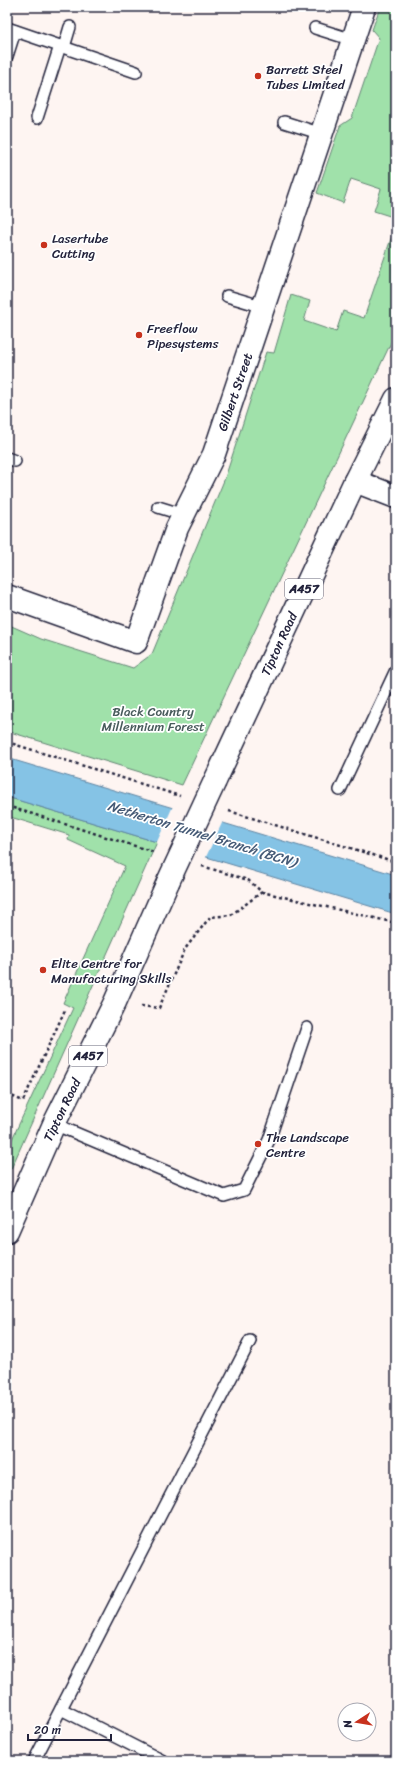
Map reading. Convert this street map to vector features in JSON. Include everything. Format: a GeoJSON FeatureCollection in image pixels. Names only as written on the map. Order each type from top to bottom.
{"type":"FeatureCollection","features":[{"type":"Feature","properties":{"kind":"main road","name":"Gilbert Street"},"geometry":{"type":"LineString","coordinates":[[7,596],[136,642],[177,528],[214,454],[364,7]]}},
{"type":"Feature","properties":{"kind":"main road","name":"Tipton Road"},"geometry":{"type":"LineString","coordinates":[[7,1231],[54,1124],[115,1002],[215,781],[355,481],[396,399]]}},
{"type":"Feature","properties":{"kind":"main road"},"geometry":{"type":"LineString","coordinates":[[355,481],[396,497]]}},
{"type":"Feature","properties":{"kind":"lane"},"geometry":{"type":"LineString","coordinates":[[37,118],[70,27]]}},
{"type":"Feature","properties":{"kind":"lane"},"geometry":{"type":"LineString","coordinates":[[315,28],[353,40]]}},
{"type":"Feature","properties":{"kind":"lane"},"geometry":{"type":"LineString","coordinates":[[7,56],[11,30],[136,72]]}},
{"type":"Feature","properties":{"kind":"lane"},"geometry":{"type":"LineString","coordinates":[[284,122],[322,134]]}},
{"type":"Feature","properties":{"kind":"lane"},"geometry":{"type":"LineString","coordinates":[[227,296],[264,307]]}},
{"type":"Feature","properties":{"kind":"lane"},"geometry":{"type":"LineString","coordinates":[[158,507],[184,515]]}},
{"type":"Feature","properties":{"kind":"lane"},"geometry":{"type":"LineString","coordinates":[[340,790],[396,670]]}},
{"type":"Feature","properties":{"kind":"lane"},"geometry":{"type":"LineString","coordinates":[[54,1124],[224,1196],[244,1190],[269,1140],[307,1028]]}},
{"type":"Feature","properties":{"kind":"lane"},"geometry":{"type":"LineString","coordinates":[[34,1761],[250,1341]]}},
{"type":"Feature","properties":{"kind":"lane"},"geometry":{"type":"LineString","coordinates":[[61,1709],[164,1761]]}},
{"type":"Feature","properties":{"kind":"path"},"geometry":{"type":"LineString","coordinates":[[115,1002],[159,1008],[185,949],[210,917],[231,915],[262,892]]}},
{"type":"Feature","properties":{"kind":"path"},"geometry":{"type":"LineString","coordinates":[[7,1094],[23,1101],[65,1010]]}},
{"type":"Feature","properties":{"kind":"green space"},"geometry":{"type":"Polygon","coordinates":[[[380,7],[396,7],[396,218],[374,211],[381,189],[351,179],[343,203],[317,193],[340,126],[352,118],[379,38],[372,30],[380,7]]]}},
{"type":"Feature","properties":{"kind":"green space","name":"Black Country Millennium Forest"},"geometry":{"type":"Polygon","coordinates":[[[396,224],[396,332],[182,785],[7,731],[7,624],[41,639],[133,668],[152,654],[225,478],[266,352],[274,353],[291,295],[310,301],[304,321],[336,332],[343,311],[364,318],[396,224]]]}},
{"type":"Feature","properties":{"kind":"green space"},"geometry":{"type":"Polygon","coordinates":[[[7,797],[157,842],[11,1169],[7,1167],[7,1150],[73,1008],[63,1003],[125,866],[68,840],[69,835],[7,816],[7,797]]]}},
{"type":"Feature","properties":{"kind":"water","name":"Netherton Tunnel Branch (BCN)"},"geometry":{"type":"Polygon","coordinates":[[[7,758],[396,875],[396,914],[7,797],[7,758]]]}},
{"type":"Feature","properties":{"kind":"pier"},"geometry":{"type":"Polygon","coordinates":[[[173,806],[223,821],[205,859],[156,844],[173,806]]]}},
{"type":"Feature","properties":{"kind":"place","name":"Barrett Steel Tubes Limited"},"geometry":{"type":"Point","coordinates":[258,76]}},
{"type":"Feature","properties":{"kind":"place","name":"Lasertube Cutting"},"geometry":{"type":"Point","coordinates":[44,245]}},
{"type":"Feature","properties":{"kind":"place","name":"Freeflow Pipesystems"},"geometry":{"type":"Point","coordinates":[139,335]}},
{"type":"Feature","properties":{"kind":"place","name":"Elite Centre for Manufacturing Skills"},"geometry":{"type":"Point","coordinates":[43,970]}},
{"type":"Feature","properties":{"kind":"place","name":"The Landscape Centre"},"geometry":{"type":"Point","coordinates":[258,1144]}}]}
